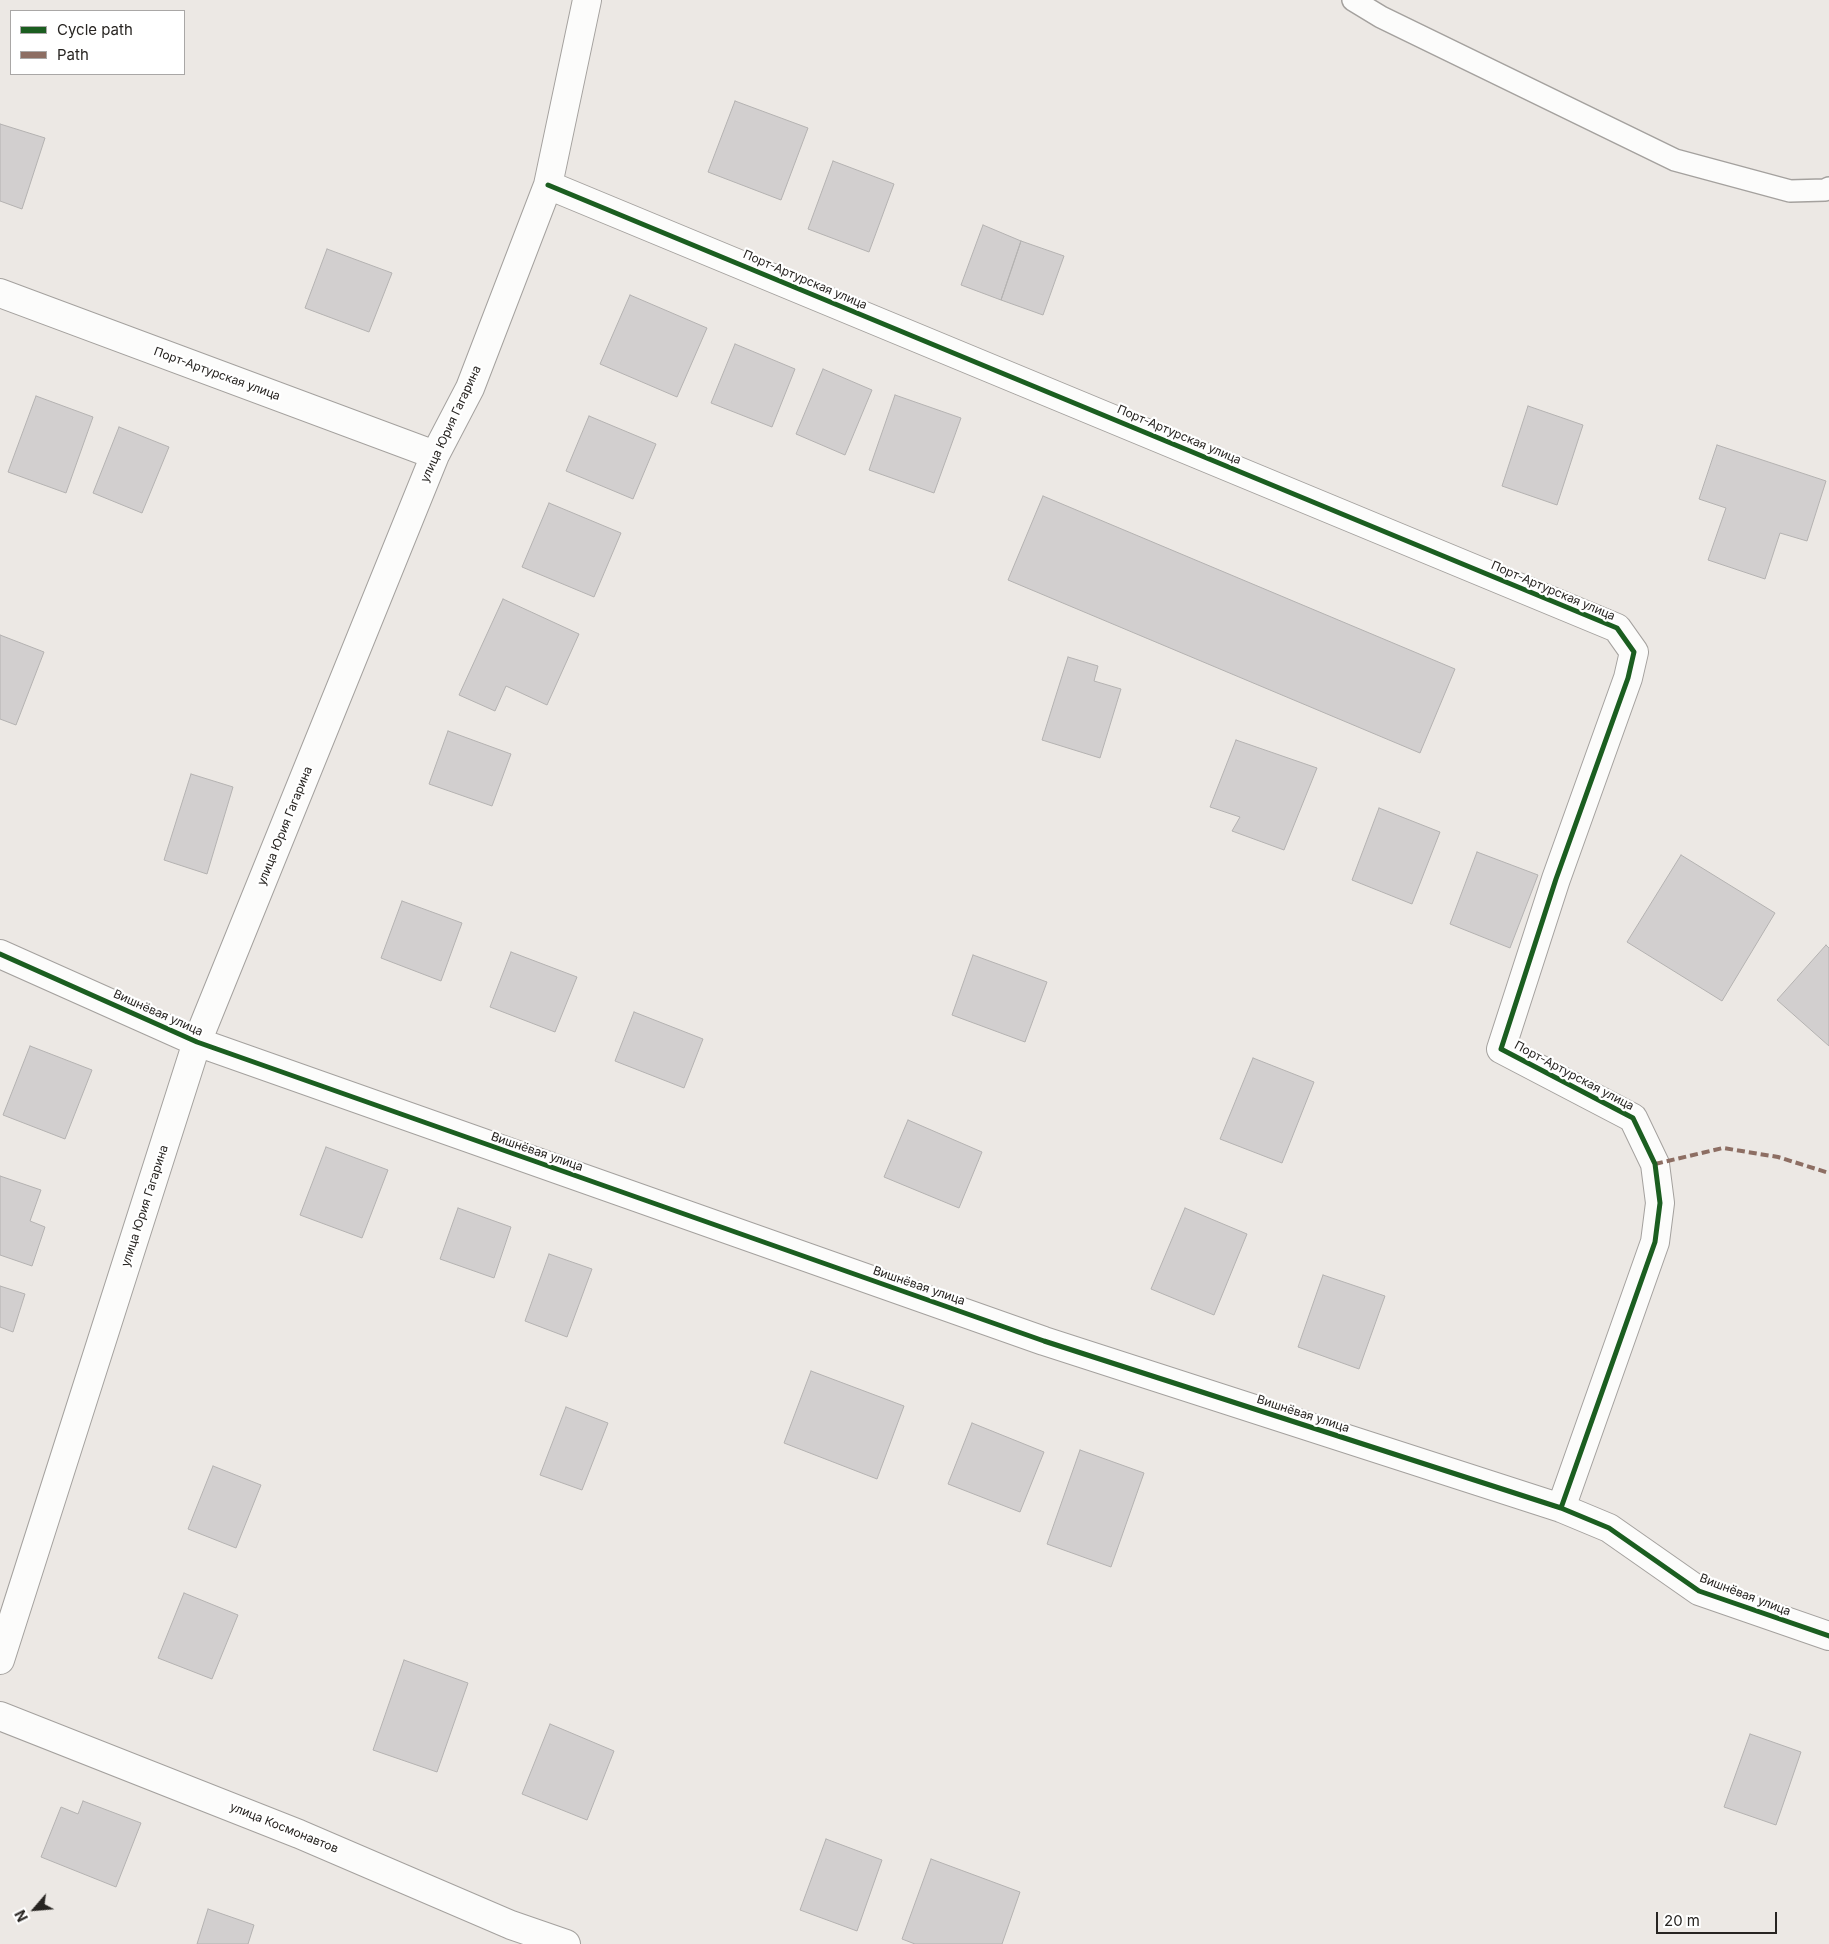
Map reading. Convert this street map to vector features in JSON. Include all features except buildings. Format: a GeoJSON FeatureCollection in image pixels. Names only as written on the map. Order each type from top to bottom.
{"type":"FeatureCollection","features":[{"type":"Feature","properties":{"kind":"street","name":"улица Юрия Гагарина"},"geometry":{"type":"LineString","coordinates":[[0,1660],[197,1042],[435,455],[470,388],[548,184],[587,0]]}},
{"type":"Feature","properties":{"kind":"street","name":"Порт-Артурская улица"},"geometry":{"type":"LineString","coordinates":[[548,184],[1617,628],[1634,652],[1628,678],[1556,879],[1501,1049],[1634,1118],[1655,1164],[1660,1202],[1655,1242],[1562,1508]]}},
{"type":"Feature","properties":{"kind":"street","name":"Порт-Артурская улица"},"geometry":{"type":"LineString","coordinates":[[0,293],[435,455]]}},
{"type":"Feature","properties":{"kind":"street","name":"Вишнёвая улица"},"geometry":{"type":"LineString","coordinates":[[0,954],[197,1042],[1044,1340],[1562,1508],[1609,1528],[1699,1591],[1829,1636]]}},
{"type":"Feature","properties":{"kind":"street","name":"улица Космонавтов"},"geometry":{"type":"LineString","coordinates":[[0,1716],[299,1834],[511,1925],[566,1944]]}},
{"type":"Feature","properties":{"kind":"lane"},"geometry":{"type":"LineString","coordinates":[[1353,0],[1381,18],[1675,160],[1790,190],[1825,190],[1829,188]]}},
{"type":"Feature","properties":{"kind":"marked path"},"geometry":{"type":"LineString","coordinates":[[1655,1164],[1723,1148],[1778,1157],[1829,1173]]}},
{"type":"Feature","properties":{"kind":"cycle path"},"geometry":{"type":"LineString","coordinates":[[548,185],[1617,628],[1634,652],[1628,678],[1556,879],[1501,1049],[1633,1118],[1655,1164],[1660,1203],[1655,1242],[1561,1508]]}},
{"type":"Feature","properties":{"kind":"cycle path"},"geometry":{"type":"LineString","coordinates":[[0,954],[197,1042],[1044,1341],[1561,1508],[1609,1528],[1699,1591],[1829,1636]]}}]}
